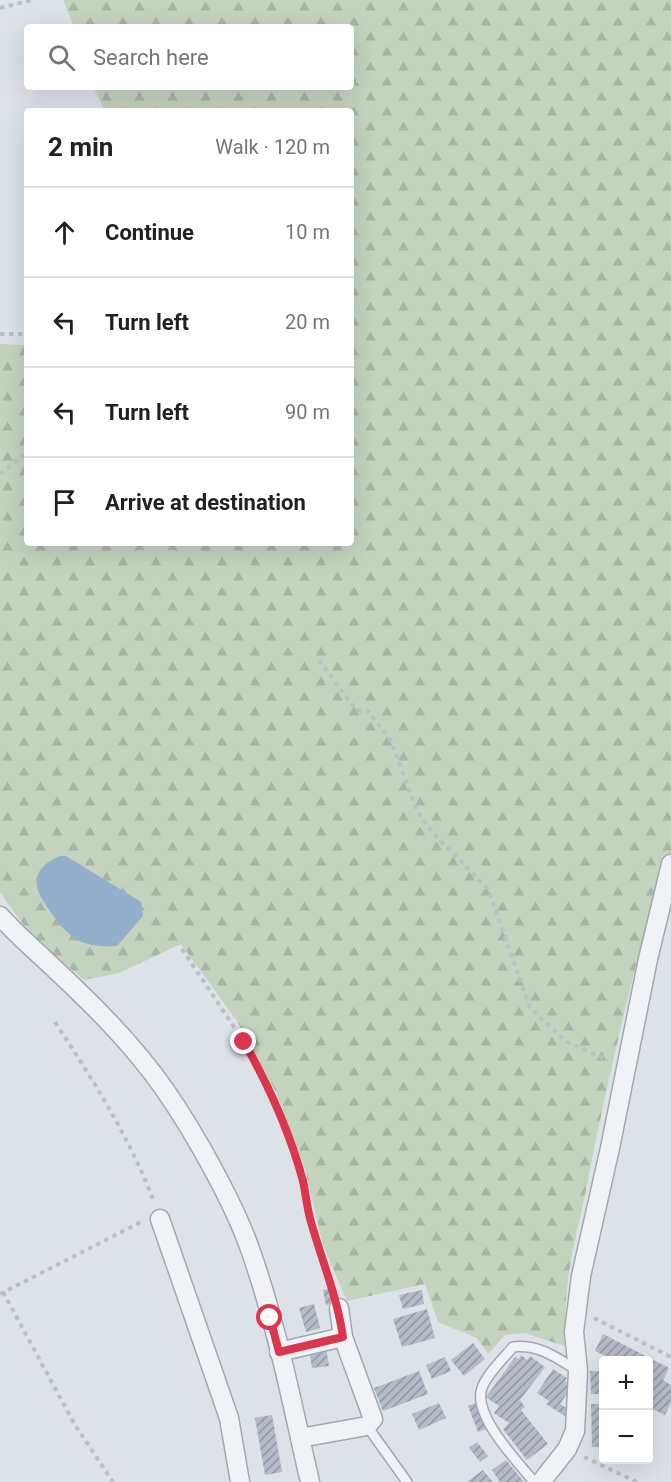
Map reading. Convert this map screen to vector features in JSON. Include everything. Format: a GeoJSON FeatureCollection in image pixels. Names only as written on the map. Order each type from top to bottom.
{"type":"FeatureCollection","features":[{"type":"Feature","properties":{"kind":"street"},"geometry":{"type":"LineString","coordinates":[[541,1482],[567,1449],[575,1431],[578,1415],[579,1371],[574,1332],[576,1310],[671,864]]}},
{"type":"Feature","properties":{"kind":"street"},"geometry":{"type":"LineString","coordinates":[[0,916],[20,939],[40,954],[112,1025],[165,1089],[223,1190],[250,1248],[279,1352],[310,1482]]}},
{"type":"Feature","properties":{"kind":"street"},"geometry":{"type":"LineString","coordinates":[[160,1219],[229,1418],[240,1482]]}},
{"type":"Feature","properties":{"kind":"street"},"geometry":{"type":"LineString","coordinates":[[300,1438],[367,1426],[373,1419],[343,1337],[339,1308]]}},
{"type":"Feature","properties":{"kind":"street"},"geometry":{"type":"LineString","coordinates":[[279,1352],[343,1337]]}},
{"type":"Feature","properties":{"kind":"lane"},"geometry":{"type":"LineString","coordinates":[[534,1482],[501,1442],[489,1421],[479,1398],[483,1386],[513,1347],[544,1350],[579,1371]]}},
{"type":"Feature","properties":{"kind":"lane"},"geometry":{"type":"LineString","coordinates":[[367,1426],[407,1482]]}},
{"type":"Feature","properties":{"kind":"path"},"geometry":{"type":"LineString","coordinates":[[0,8],[32,0]]}},
{"type":"Feature","properties":{"kind":"path"},"geometry":{"type":"LineString","coordinates":[[0,334],[24,334]]}},
{"type":"Feature","properties":{"kind":"path"},"geometry":{"type":"LineString","coordinates":[[0,474],[24,454]]}},
{"type":"Feature","properties":{"kind":"path"},"geometry":{"type":"LineString","coordinates":[[319,660],[356,710],[368,711],[387,735],[417,811],[433,833],[488,889],[530,1008],[567,1042],[626,1067]]}},
{"type":"Feature","properties":{"kind":"path"},"geometry":{"type":"LineString","coordinates":[[182,950],[244,1042],[278,1108],[302,1180],[310,1220],[339,1308]]}},
{"type":"Feature","properties":{"kind":"path"},"geometry":{"type":"LineString","coordinates":[[55,1022],[96,1084],[140,1166],[160,1219],[131,1225],[2,1293],[75,1425],[113,1482]]}},
{"type":"Feature","properties":{"kind":"path"},"geometry":{"type":"LineString","coordinates":[[576,1310],[671,1357]]}},
{"type":"Feature","properties":{"kind":"path"},"geometry":{"type":"LineString","coordinates":[[567,1449],[638,1482]]}},
{"type":"Feature","properties":{"kind":"green space"},"geometry":{"type":"Polygon","coordinates":[[[63,0],[671,0],[671,898],[656,890],[618,1037],[570,1266],[566,1306],[568,1347],[524,1333],[505,1335],[488,1354],[477,1338],[438,1322],[425,1284],[347,1301],[323,1245],[305,1169],[277,1094],[237,1021],[181,944],[119,973],[84,980],[30,934],[0,892],[0,344],[24,345],[24,546],[354,546],[354,108],[104,108],[94,90],[354,90],[354,24],[73,24],[63,0]]]}},
{"type":"Feature","properties":{"kind":"water"},"geometry":{"type":"Polygon","coordinates":[[[66,856],[141,902],[143,916],[117,946],[96,945],[76,939],[61,926],[44,903],[37,887],[38,873],[50,861],[66,856]]]}},
{"type":"Feature","properties":{"kind":"building"},"geometry":{"type":"Polygon","coordinates":[[[330,1288],[334,1303],[326,1305],[323,1290],[330,1288]]]}},
{"type":"Feature","properties":{"kind":"building"},"geometry":{"type":"Polygon","coordinates":[[[422,1290],[424,1304],[403,1309],[399,1295],[422,1290]]]}},
{"type":"Feature","properties":{"kind":"building"},"geometry":{"type":"Polygon","coordinates":[[[314,1304],[320,1328],[306,1332],[299,1308],[314,1304]]]}},
{"type":"Feature","properties":{"kind":"building"},"geometry":{"type":"Polygon","coordinates":[[[427,1309],[435,1338],[402,1347],[393,1319],[427,1309]]]}},
{"type":"Feature","properties":{"kind":"building"},"geometry":{"type":"Polygon","coordinates":[[[603,1334],[646,1356],[606,1356],[595,1351],[603,1334]]]}},
{"type":"Feature","properties":{"kind":"building"},"geometry":{"type":"Polygon","coordinates":[[[473,1343],[485,1359],[464,1376],[451,1360],[473,1343]]]}},
{"type":"Feature","properties":{"kind":"building"},"geometry":{"type":"Polygon","coordinates":[[[326,1347],[329,1366],[312,1368],[309,1350],[326,1347]]]}},
{"type":"Feature","properties":{"kind":"building"},"geometry":{"type":"Polygon","coordinates":[[[521,1355],[527,1360],[530,1356],[545,1367],[520,1400],[525,1407],[521,1410],[548,1444],[527,1460],[503,1429],[509,1423],[494,1413],[499,1406],[486,1397],[515,1357],[519,1359],[521,1355]]]}},
{"type":"Feature","properties":{"kind":"building"},"geometry":{"type":"Polygon","coordinates":[[[445,1357],[451,1371],[432,1379],[426,1365],[445,1357]]]}},
{"type":"Feature","properties":{"kind":"building"},"geometry":{"type":"Polygon","coordinates":[[[653,1360],[669,1368],[663,1380],[671,1385],[671,1403],[665,1415],[653,1409],[653,1360]]]}},
{"type":"Feature","properties":{"kind":"building"},"geometry":{"type":"Polygon","coordinates":[[[553,1369],[567,1378],[565,1381],[572,1386],[560,1404],[570,1410],[565,1416],[546,1404],[549,1401],[537,1393],[553,1369]]]}},
{"type":"Feature","properties":{"kind":"building"},"geometry":{"type":"Polygon","coordinates":[[[419,1371],[428,1394],[383,1411],[374,1388],[419,1371]]]}},
{"type":"Feature","properties":{"kind":"building"},"geometry":{"type":"Polygon","coordinates":[[[590,1371],[599,1371],[599,1394],[591,1394],[590,1371]]]}},
{"type":"Feature","properties":{"kind":"building"},"geometry":{"type":"Polygon","coordinates":[[[439,1403],[446,1418],[419,1430],[412,1414],[439,1403]]]}},
{"type":"Feature","properties":{"kind":"building"},"geometry":{"type":"Polygon","coordinates":[[[475,1403],[486,1429],[478,1432],[468,1406],[475,1403]]]}},
{"type":"Feature","properties":{"kind":"building"},"geometry":{"type":"Polygon","coordinates":[[[591,1404],[599,1404],[599,1446],[592,1447],[591,1404]]]}},
{"type":"Feature","properties":{"kind":"building"},"geometry":{"type":"Polygon","coordinates":[[[272,1415],[282,1472],[265,1475],[255,1418],[272,1415]]]}},
{"type":"Feature","properties":{"kind":"building"},"geometry":{"type":"Polygon","coordinates":[[[477,1442],[488,1456],[480,1462],[469,1448],[477,1442]]]}},
{"type":"Feature","properties":{"kind":"building"},"geometry":{"type":"Polygon","coordinates":[[[506,1460],[524,1482],[500,1482],[492,1470],[506,1460]]]}},
{"type":"Feature","properties":{"kind":"building"},"geometry":{"type":"Polygon","coordinates":[[[483,1470],[493,1482],[467,1482],[483,1470]]]}},
{"type":"Feature","properties":{"kind":"route"},"geometry":{"type":"LineString","coordinates":[[244,1042],[278,1108],[288,1137],[302,1180],[310,1220],[332,1280],[343,1337],[279,1352],[270,1318]]}}]}
